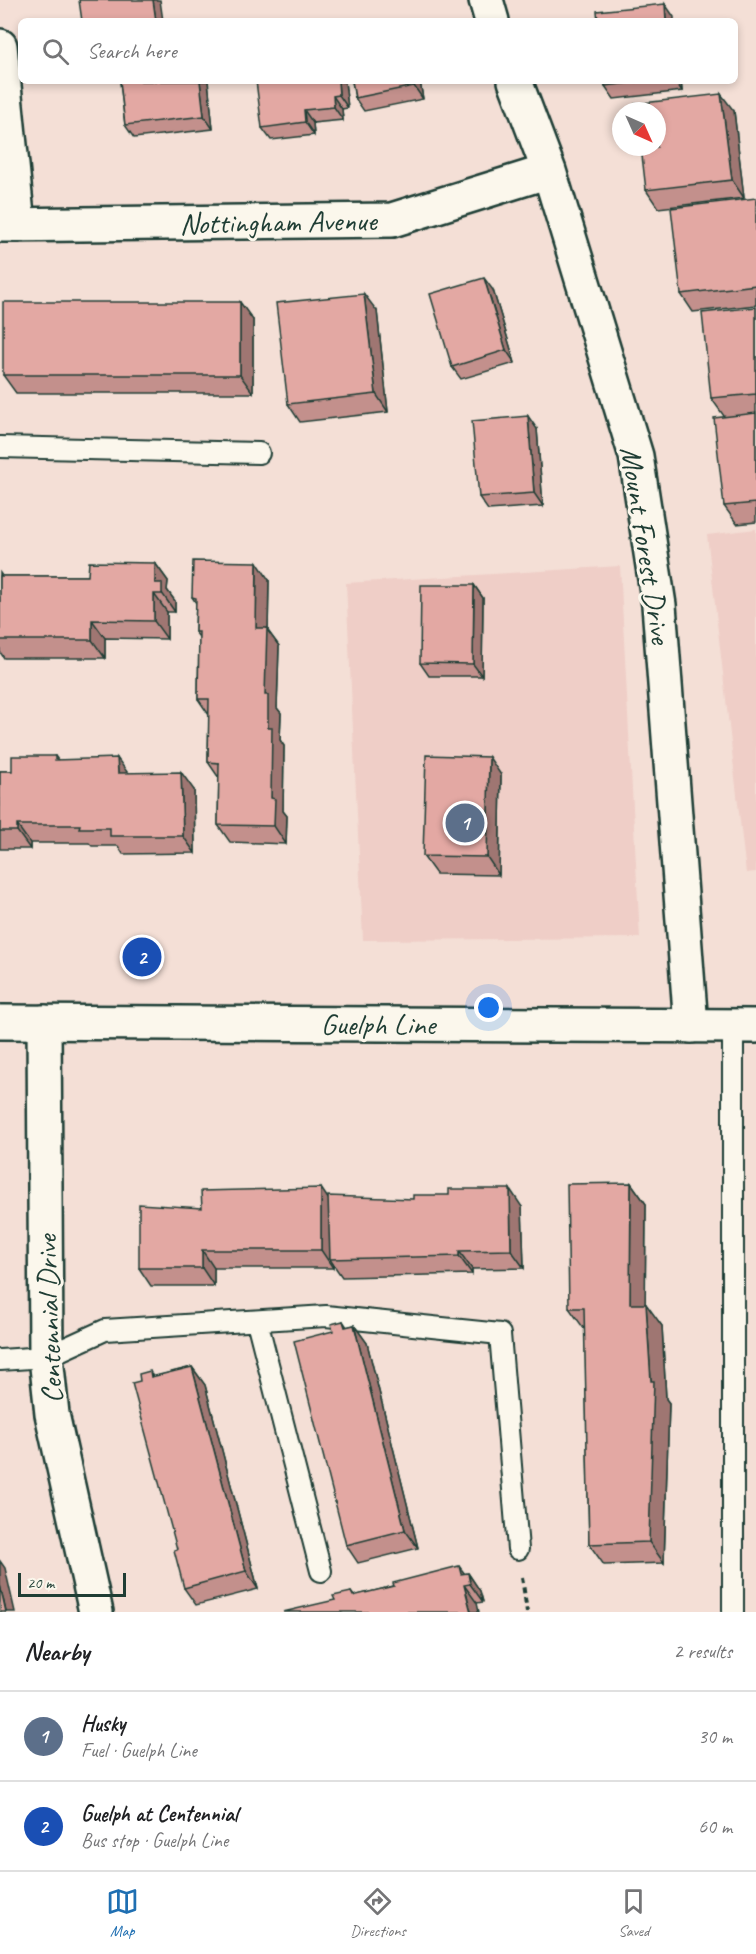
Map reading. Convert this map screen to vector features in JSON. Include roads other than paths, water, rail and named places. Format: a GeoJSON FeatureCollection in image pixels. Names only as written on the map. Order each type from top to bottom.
{"type":"FeatureCollection","features":[{"type":"Feature","properties":{"kind":"street"},"geometry":{"type":"LineString","coordinates":[[486,0],[491,18]]}},
{"type":"Feature","properties":{"kind":"street"},"geometry":{"type":"LineString","coordinates":[[0,46],[9,225]]}},
{"type":"Feature","properties":{"kind":"street","name":"Mount Forest Drive"},"geometry":{"type":"LineString","coordinates":[[516,84],[549,171],[636,456],[659,605],[691,1026]]}},
{"type":"Feature","properties":{"kind":"street","name":"Nottingham Avenue"},"geometry":{"type":"LineString","coordinates":[[9,225],[392,220],[549,171]]}},
{"type":"Feature","properties":{"kind":"street","name":"Guelph Line"},"geometry":{"type":"LineString","coordinates":[[0,1022],[745,1026]]}},
{"type":"Feature","properties":{"kind":"street","name":"Centennial Drive"},"geometry":{"type":"LineString","coordinates":[[44,1022],[46,1357],[52,1414],[96,1612]]}},
{"type":"Feature","properties":{"kind":"lane"},"geometry":{"type":"LineString","coordinates":[[0,447],[259,453]]}},
{"type":"Feature","properties":{"kind":"lane"},"geometry":{"type":"LineString","coordinates":[[733,1612],[745,1026]]}},
{"type":"Feature","properties":{"kind":"lane"},"geometry":{"type":"LineString","coordinates":[[0,1360],[46,1357],[105,1330],[326,1316],[500,1334],[518,1549]]}},
{"type":"Feature","properties":{"kind":"lane"},"geometry":{"type":"LineString","coordinates":[[257,1321],[321,1571]]}},
{"type":"Feature","properties":{"kind":"place","name":"Husky"},"geometry":{"type":"Point","coordinates":[465,823]}},
{"type":"Feature","properties":{"kind":"place","name":"Guelph at Centennial"},"geometry":{"type":"Point","coordinates":[142,957]}}]}
